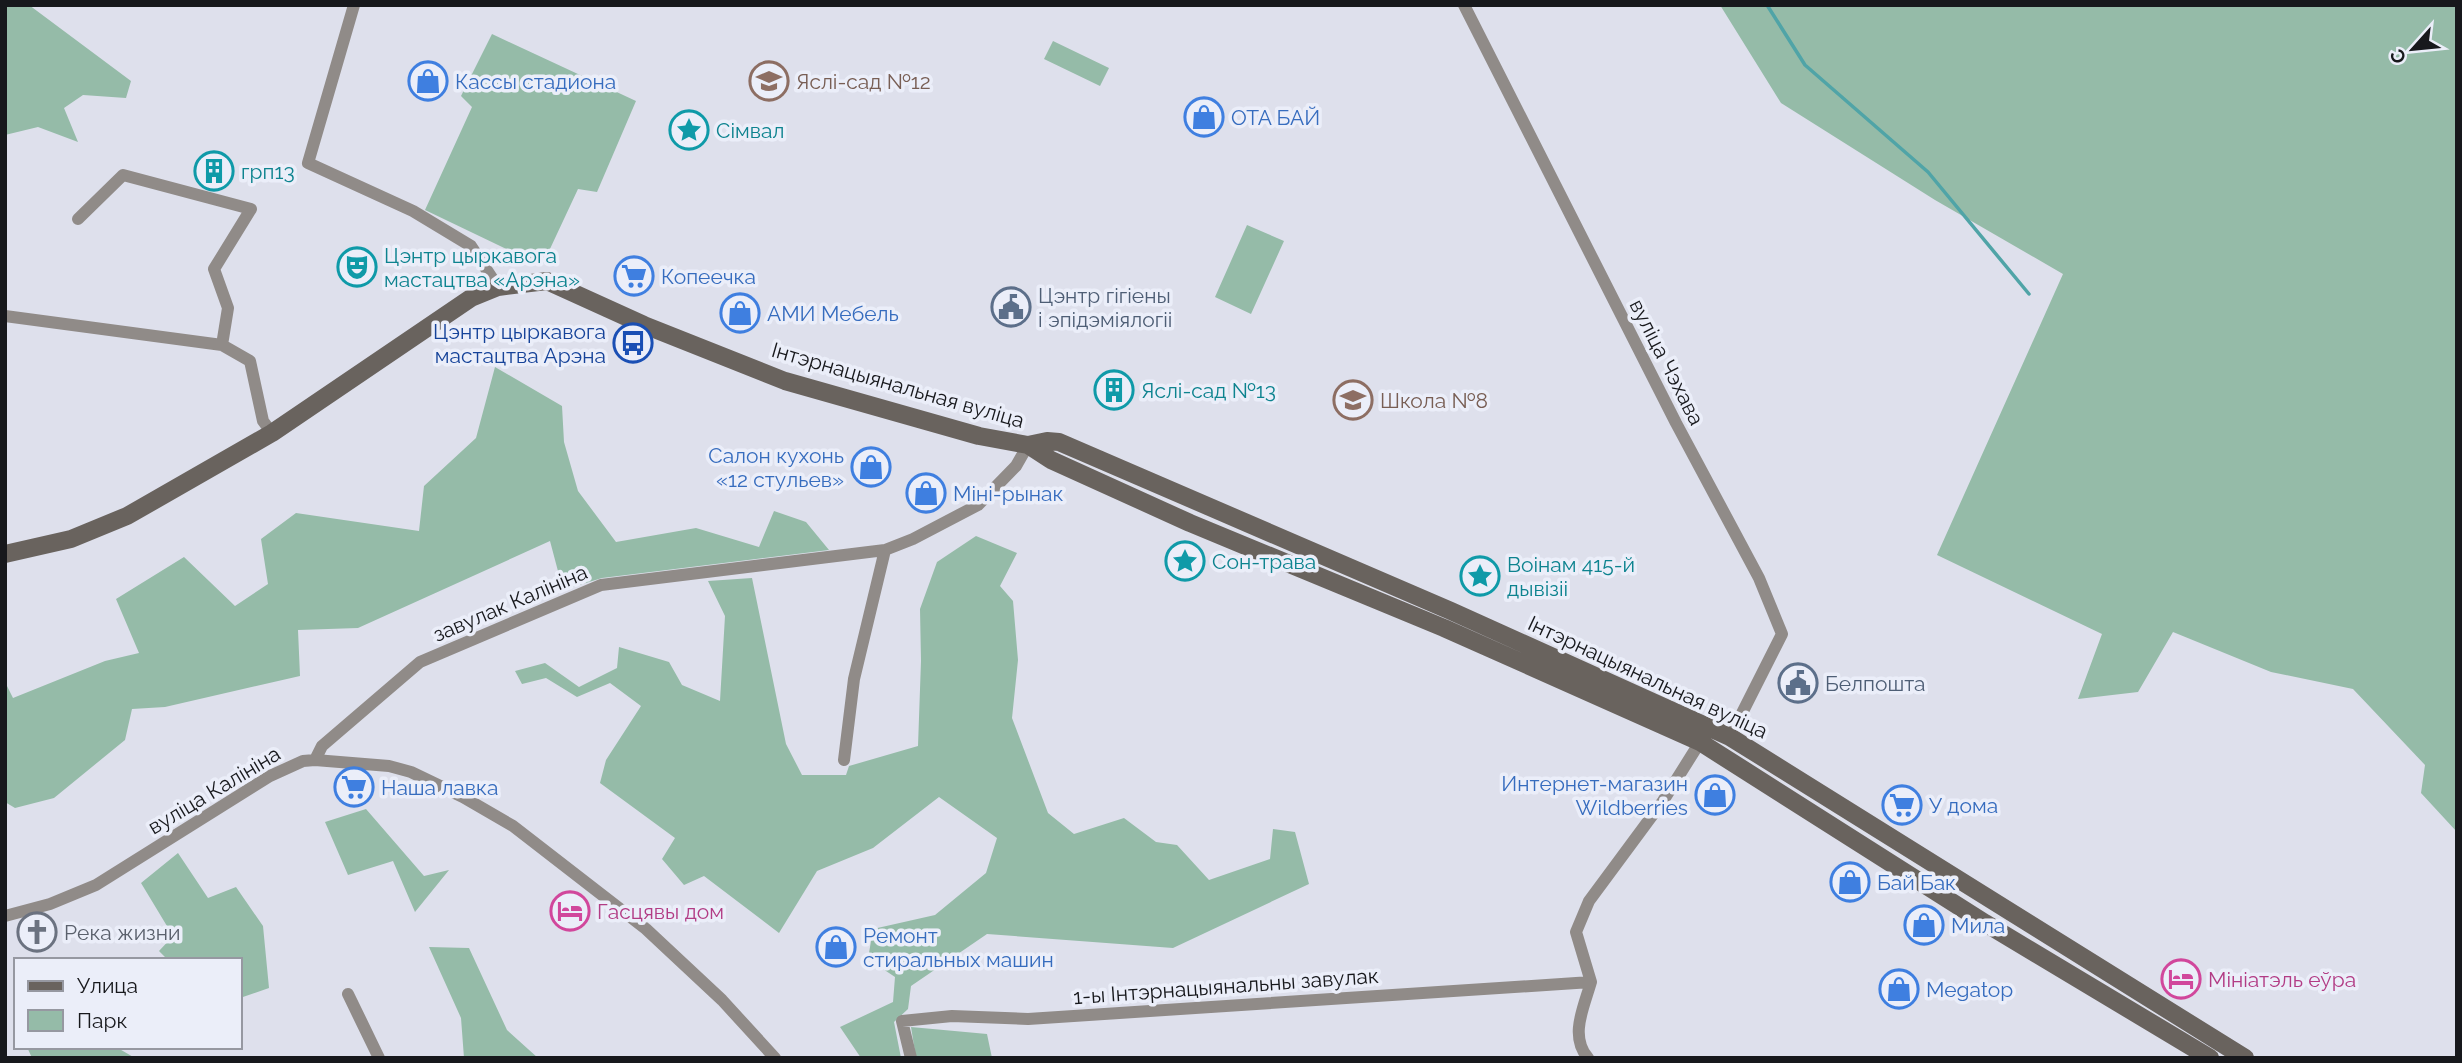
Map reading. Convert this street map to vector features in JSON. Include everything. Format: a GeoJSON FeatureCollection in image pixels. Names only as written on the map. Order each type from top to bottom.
{"type":"FeatureCollection","features":[{"type":"Feature","properties":{"kind":"main road","name":"Інтэрнацыянальная вуліца"},"geometry":{"type":"LineString","coordinates":[[5,554],[71,539],[127,516],[272,433],[471,298],[498,287],[547,281],[644,325],[785,381],[979,436],[1028,445],[1047,441],[1059,442],[1451,611],[1730,737],[2245,1058]]}},
{"type":"Feature","properties":{"kind":"main road","name":"Інтэрнацыянальная вуліца"},"geometry":{"type":"LineString","coordinates":[[1028,445],[1051,460],[1191,523],[1444,628],[1700,742],[1985,923],[2210,1058]]}},
{"type":"Feature","properties":{"kind":"street"},"geometry":{"type":"LineString","coordinates":[[354,5],[308,163],[413,211],[471,246],[498,287]]}},
{"type":"Feature","properties":{"kind":"street","name":"вуліца Чэхава"},"geometry":{"type":"LineString","coordinates":[[1464,5],[1676,423],[1759,578],[1782,634],[1730,737]]}},
{"type":"Feature","properties":{"kind":"street"},"geometry":{"type":"LineString","coordinates":[[78,219],[123,175],[251,209],[214,269],[228,308],[222,345]]}},
{"type":"Feature","properties":{"kind":"street"},"geometry":{"type":"LineString","coordinates":[[5,316],[222,345],[250,360],[263,421],[272,433]]}},
{"type":"Feature","properties":{"kind":"street","name":"завулак Калініна"},"geometry":{"type":"LineString","coordinates":[[315,760],[322,746],[420,662],[601,585],[885,550],[978,505],[1016,466],[1028,445]]}},
{"type":"Feature","properties":{"kind":"street"},"geometry":{"type":"LineString","coordinates":[[844,760],[854,679],[885,550]]}},
{"type":"Feature","properties":{"kind":"street"},"geometry":{"type":"LineString","coordinates":[[1588,1058],[1580,1048],[1577,1033],[1591,982],[1576,932],[1588,901],[1663,800],[1700,742]]}},
{"type":"Feature","properties":{"kind":"street","name":"вуліца Калініна"},"geometry":{"type":"LineString","coordinates":[[5,916],[51,904],[96,885],[270,776],[303,761],[389,766],[411,772],[463,797],[513,826],[646,929],[722,1000],[775,1058]]}},
{"type":"Feature","properties":{"kind":"street","name":"1-ы Інтэрнацыянальны завулак"},"geometry":{"type":"LineString","coordinates":[[911,1058],[902,1021],[952,1016],[1028,1019],[1591,982]]}},
{"type":"Feature","properties":{"kind":"street"},"geometry":{"type":"LineString","coordinates":[[348,995],[379,1058]]}},
{"type":"Feature","properties":{"kind":"green space"},"geometry":{"type":"Polygon","coordinates":[[[5,5],[29,5],[131,81],[126,98],[83,95],[64,108],[78,142],[38,127],[5,135],[5,5]]]}},
{"type":"Feature","properties":{"kind":"green space"},"geometry":{"type":"Polygon","coordinates":[[[1720,5],[2457,5],[2457,832],[2421,793],[2425,765],[2353,689],[2271,672],[2173,632],[2138,692],[2078,699],[2102,634],[1937,555],[2063,274],[1935,200],[1781,103],[1720,5]]]}},
{"type":"Feature","properties":{"kind":"green space"},"geometry":{"type":"Polygon","coordinates":[[[492,34],[636,101],[597,192],[578,189],[542,266],[425,210],[472,107],[461,96],[492,34]]]}},
{"type":"Feature","properties":{"kind":"green space"},"geometry":{"type":"Polygon","coordinates":[[[1053,41],[1109,68],[1100,86],[1044,59],[1053,41]]]}},
{"type":"Feature","properties":{"kind":"green space"},"geometry":{"type":"Polygon","coordinates":[[[1247,225],[1284,241],[1251,314],[1215,297],[1247,225]]]}},
{"type":"Feature","properties":{"kind":"green space"},"geometry":{"type":"Polygon","coordinates":[[[495,367],[562,406],[564,442],[578,491],[616,542],[696,528],[759,547],[774,511],[806,522],[829,550],[602,578],[563,590],[550,541],[358,628],[298,630],[300,676],[165,707],[132,709],[125,740],[54,798],[15,808],[5,802],[5,682],[13,698],[105,661],[139,653],[116,599],[184,557],[235,606],[268,584],[261,539],[296,513],[419,531],[424,486],[476,438],[495,367]]]}},
{"type":"Feature","properties":{"kind":"green space"},"geometry":{"type":"Polygon","coordinates":[[[976,536],[1017,553],[1000,586],[1013,601],[1018,660],[1012,718],[1048,813],[1074,834],[1124,818],[1156,842],[1177,845],[1209,880],[1270,859],[1273,829],[1295,832],[1309,884],[1173,948],[987,934],[911,986],[908,1009],[894,1022],[901,1058],[861,1058],[840,1027],[893,1002],[895,977],[868,959],[873,929],[935,915],[986,873],[997,838],[939,797],[873,848],[817,871],[779,933],[704,876],[684,885],[662,859],[675,838],[600,783],[606,760],[641,706],[610,683],[577,697],[546,678],[522,684],[515,671],[545,663],[579,687],[617,668],[619,647],[669,662],[682,685],[720,701],[725,616],[708,581],[752,578],[786,744],[802,775],[846,775],[849,766],[918,746],[920,609],[937,562],[976,536]]]}},
{"type":"Feature","properties":{"kind":"green space"},"geometry":{"type":"Polygon","coordinates":[[[366,809],[424,876],[449,870],[415,912],[393,861],[348,875],[325,822],[366,809]]]}},
{"type":"Feature","properties":{"kind":"green space"},"geometry":{"type":"Polygon","coordinates":[[[178,853],[208,898],[236,887],[263,926],[269,988],[242,997],[242,958],[166,958],[159,951],[173,936],[141,883],[178,853]]]}},
{"type":"Feature","properties":{"kind":"green space"},"geometry":{"type":"Polygon","coordinates":[[[429,947],[469,948],[507,1030],[538,1058],[464,1058],[461,1018],[429,947]]]}},
{"type":"Feature","properties":{"kind":"green space"},"geometry":{"type":"Polygon","coordinates":[[[911,1027],[987,1034],[992,1058],[916,1058],[911,1027]]]}},
{"type":"Feature","properties":{"kind":"green space"},"geometry":{"type":"Polygon","coordinates":[[[28,1049],[119,1049],[135,1058],[32,1058],[28,1049]]]}},
{"type":"Feature","properties":{"kind":"waterway"},"geometry":{"type":"LineString","coordinates":[[1767,5],[1805,65],[1928,172],[2029,294]]}},
{"type":"Feature","properties":{"kind":"place","name":"Кассы стадиона"},"geometry":{"type":"Point","coordinates":[428,81]}},
{"type":"Feature","properties":{"kind":"place","name":"Яслі-сад №12"},"geometry":{"type":"Point","coordinates":[769,81]}},
{"type":"Feature","properties":{"kind":"place","name":"ОТА БАЙ"},"geometry":{"type":"Point","coordinates":[1204,117]}},
{"type":"Feature","properties":{"kind":"place","name":"Сімвал"},"geometry":{"type":"Point","coordinates":[689,130]}},
{"type":"Feature","properties":{"kind":"place","name":"грп13"},"geometry":{"type":"Point","coordinates":[214,171]}},
{"type":"Feature","properties":{"kind":"place","name":"Цэнтр цыркавога мастацтва «Арэна»"},"geometry":{"type":"Point","coordinates":[357,267]}},
{"type":"Feature","properties":{"kind":"place","name":"Копеечка"},"geometry":{"type":"Point","coordinates":[634,276]}},
{"type":"Feature","properties":{"kind":"place","name":"Цэнтр гігіены і эпідэміялогіі"},"geometry":{"type":"Point","coordinates":[1011,307]}},
{"type":"Feature","properties":{"kind":"place","name":"АМИ Мебель"},"geometry":{"type":"Point","coordinates":[740,313]}},
{"type":"Feature","properties":{"kind":"place","name":"Цэнтр цыркавога мастацтва Арэна"},"geometry":{"type":"Point","coordinates":[633,343]}},
{"type":"Feature","properties":{"kind":"place","name":"Яслі-сад №13"},"geometry":{"type":"Point","coordinates":[1114,390]}},
{"type":"Feature","properties":{"kind":"place","name":"Школа №8"},"geometry":{"type":"Point","coordinates":[1353,400]}},
{"type":"Feature","properties":{"kind":"place","name":"Салон кухонь «12 стульев»"},"geometry":{"type":"Point","coordinates":[871,467]}},
{"type":"Feature","properties":{"kind":"place","name":"Міні-рынак"},"geometry":{"type":"Point","coordinates":[926,493]}},
{"type":"Feature","properties":{"kind":"place","name":"Сон-трава"},"geometry":{"type":"Point","coordinates":[1185,561]}},
{"type":"Feature","properties":{"kind":"place","name":"Воінам 415-й дывізіі"},"geometry":{"type":"Point","coordinates":[1480,576]}},
{"type":"Feature","properties":{"kind":"place","name":"Белпошта"},"geometry":{"type":"Point","coordinates":[1798,683]}},
{"type":"Feature","properties":{"kind":"place","name":"Наша лавка"},"geometry":{"type":"Point","coordinates":[354,787]}},
{"type":"Feature","properties":{"kind":"place","name":"Интернет-магазин Wildberries"},"geometry":{"type":"Point","coordinates":[1715,795]}},
{"type":"Feature","properties":{"kind":"place","name":"У дома"},"geometry":{"type":"Point","coordinates":[1902,805]}},
{"type":"Feature","properties":{"kind":"place","name":"Бай Бак"},"geometry":{"type":"Point","coordinates":[1850,882]}},
{"type":"Feature","properties":{"kind":"place","name":"Гасцявы дом"},"geometry":{"type":"Point","coordinates":[570,911]}},
{"type":"Feature","properties":{"kind":"place","name":"Мила"},"geometry":{"type":"Point","coordinates":[1924,925]}},
{"type":"Feature","properties":{"kind":"place","name":"Река жизни"},"geometry":{"type":"Point","coordinates":[37,932]}},
{"type":"Feature","properties":{"kind":"place","name":"Ремонт стиральных машин"},"geometry":{"type":"Point","coordinates":[836,947]}},
{"type":"Feature","properties":{"kind":"place","name":"Мініатэль еўра"},"geometry":{"type":"Point","coordinates":[2181,979]}},
{"type":"Feature","properties":{"kind":"place","name":"Megatop"},"geometry":{"type":"Point","coordinates":[1899,989]}}]}
